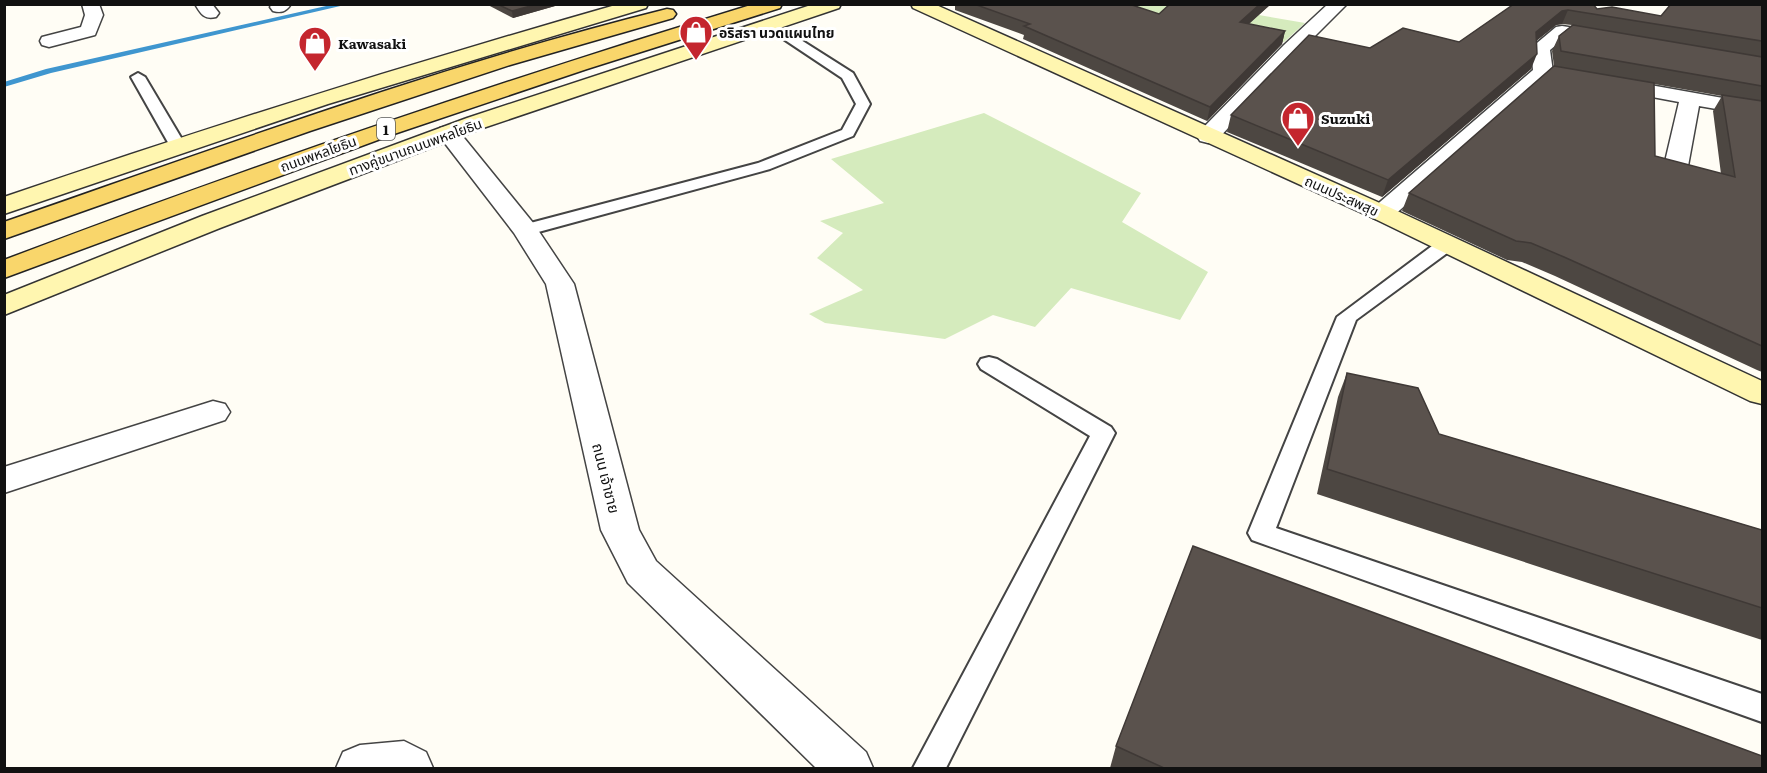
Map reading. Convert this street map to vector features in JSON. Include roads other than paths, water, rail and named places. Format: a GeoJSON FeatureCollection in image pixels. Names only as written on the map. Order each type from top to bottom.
{"type":"FeatureCollection","features":[{"type":"Feature","properties":{"kind":"main road"},"geometry":{"type":"LineString","coordinates":[[4,206],[178,146],[640,4]]}},
{"type":"Feature","properties":{"kind":"main road","name":"ทางคู่ขนานถนนพหลโยธิน"},"geometry":{"type":"LineString","coordinates":[[4,306],[211,222],[772,15],[833,4]]}},
{"type":"Feature","properties":{"kind":"main road","name":"ถนนประสพสุข"},"geometry":{"type":"LineString","coordinates":[[919,4],[1382,213],[1762,394]]}},
{"type":"Feature","properties":{"kind":"main road","name":"ถนนพหลโยธิน"},"geometry":{"type":"LineString","coordinates":[[4,231],[302,126],[503,61],[688,8]]}},
{"type":"Feature","properties":{"kind":"main road","name":"ถนนพหลโยธิน"},"geometry":{"type":"LineString","coordinates":[[4,270],[120,224],[480,97],[772,15]]}},
{"type":"Feature","properties":{"kind":"main road"},"geometry":{"type":"LineString","coordinates":[[410,92],[491,48]]}},
{"type":"Feature","properties":{"kind":"main road"},"geometry":{"type":"LineString","coordinates":[[362,138],[462,128]]}},
{"type":"Feature","properties":{"kind":"street"},"geometry":{"type":"LineString","coordinates":[[49,41],[89,31],[94,15],[90,4]]}},
{"type":"Feature","properties":{"kind":"street"},"geometry":{"type":"LineString","coordinates":[[1208,136],[1284,56],[1339,4]]}},
{"type":"Feature","properties":{"kind":"street"},"geometry":{"type":"LineString","coordinates":[[1543,72],[1540,48],[1562,32],[1621,42]]}},
{"type":"Feature","properties":{"kind":"street"},"geometry":{"type":"LineString","coordinates":[[1543,72],[1565,76]]}},
{"type":"Feature","properties":{"kind":"street"},"geometry":{"type":"LineString","coordinates":[[1382,213],[1543,72]]}},
{"type":"Feature","properties":{"kind":"street"},"geometry":{"type":"LineString","coordinates":[[1588,80],[1762,111]]}},
{"type":"Feature","properties":{"kind":"street"},"geometry":{"type":"LineString","coordinates":[[1676,166],[1690,99]]}},
{"type":"Feature","properties":{"kind":"street","name":"ถนน เจ้าชาย"},"geometry":{"type":"LineString","coordinates":[[462,128],[560,284],[620,530],[642,572],[849,768]]}},
{"type":"Feature","properties":{"kind":"street"},"geometry":{"type":"LineString","coordinates":[[4,480],[213,412]]}},
{"type":"Feature","properties":{"kind":"street"},"geometry":{"type":"LineString","coordinates":[[360,768],[404,764],[409,768]]}},
{"type":"Feature","properties":{"kind":"lane"},"geometry":{"type":"LineString","coordinates":[[525,230],[764,166],[848,133],[863,104],[848,76],[772,15]]}},
{"type":"Feature","properties":{"kind":"lane"},"geometry":{"type":"LineString","coordinates":[[138,77],[178,146]]}},
{"type":"Feature","properties":{"kind":"lane"},"geometry":{"type":"LineString","coordinates":[[1447,244],[1347,317],[1261,533],[1762,708]]}},
{"type":"Feature","properties":{"kind":"lane"},"geometry":{"type":"LineString","coordinates":[[929,768],[1102,433],[989,364]]}},
{"type":"Feature","properties":{"kind":"waterway"},"geometry":{"type":"LineString","coordinates":[[4,85],[49,71],[346,4]]}},
{"type":"Feature","properties":{"kind":"place","name":"อริสรา นวดแผนไทย"},"geometry":{"type":"Point","coordinates":[696,61]}},
{"type":"Feature","properties":{"kind":"place","name":"Kawasaki"},"geometry":{"type":"Point","coordinates":[315,72]}},
{"type":"Feature","properties":{"kind":"place","name":"Suzuki"},"geometry":{"type":"Point","coordinates":[1298,147]}}]}
